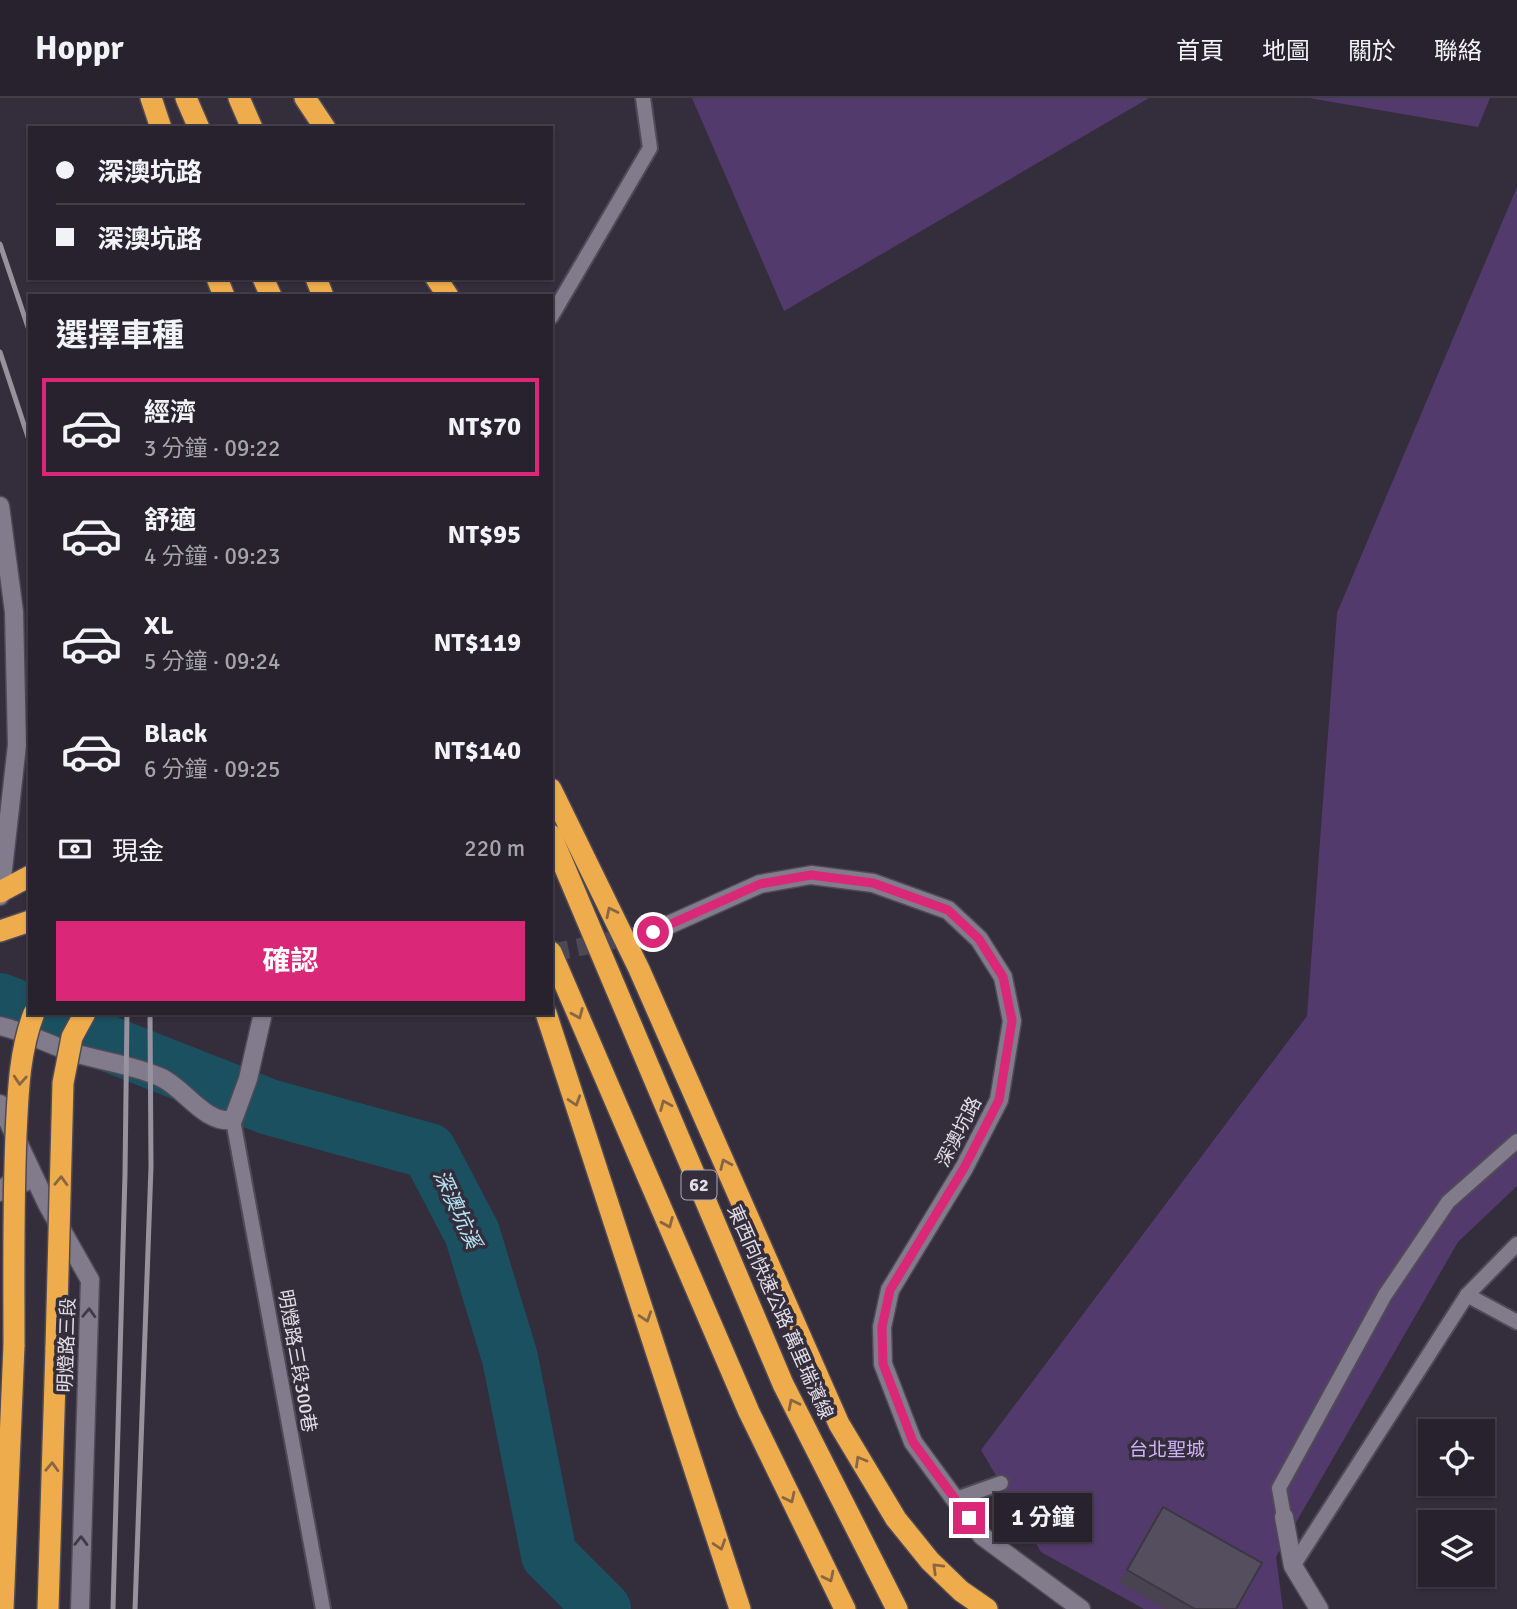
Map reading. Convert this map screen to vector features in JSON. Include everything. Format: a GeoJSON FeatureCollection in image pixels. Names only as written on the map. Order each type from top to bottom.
{"type":"FeatureCollection","features":[{"type":"Feature","properties":{"kind":"highway"},"geometry":{"type":"LineString","coordinates":[[151,98],[160,126]]}},
{"type":"Feature","properties":{"kind":"highway"},"geometry":{"type":"LineString","coordinates":[[186,98],[198,126]]}},
{"type":"Feature","properties":{"kind":"highway"},"geometry":{"type":"LineString","coordinates":[[239,98],[251,126]]}},
{"type":"Feature","properties":{"kind":"highway"},"geometry":{"type":"LineString","coordinates":[[553,793],[639,970],[839,1424],[895,1519],[930,1561],[961,1591],[987,1609]]}},
{"type":"Feature","properties":{"kind":"highway","name":"東西向快速公路 萬里瑞濱線"},"geometry":{"type":"LineString","coordinates":[[553,840],[783,1384],[897,1609]]}},
{"type":"Feature","properties":{"kind":"highway"},"geometry":{"type":"LineString","coordinates":[[1,889],[28,877]]}},
{"type":"Feature","properties":{"kind":"highway"},"geometry":{"type":"LineString","coordinates":[[0,931],[28,921]]}},
{"type":"Feature","properties":{"kind":"highway","name":"62"},"geometry":{"type":"LineString","coordinates":[[553,956],[749,1412],[845,1609]]}},
{"type":"Feature","properties":{"kind":"highway"},"geometry":{"type":"LineString","coordinates":[[3,1609],[14,1345],[17,1116],[20,1068],[33,1015]]}},
{"type":"Feature","properties":{"kind":"highway"},"geometry":{"type":"LineString","coordinates":[[48,1609],[63,1083],[72,1037],[84,1015]]}},
{"type":"Feature","properties":{"kind":"highway"},"geometry":{"type":"LineString","coordinates":[[547,1015],[740,1609]]}},
{"type":"Feature","properties":{"kind":"street"},"geometry":{"type":"LineString","coordinates":[[0,506],[14,612],[17,745],[1,889]]}},
{"type":"Feature","properties":{"kind":"street","name":"深澳坑路"},"geometry":{"type":"LineString","coordinates":[[653,932],[760,884],[811,875],[873,883],[948,910],[979,939],[1003,977],[1012,1021],[999,1100],[964,1168],[890,1290],[882,1327],[883,1364],[913,1442],[982,1536],[1081,1609]]}},
{"type":"Feature","properties":{"kind":"street"},"geometry":{"type":"LineString","coordinates":[[0,1026],[70,1052],[161,1077],[186,1094],[211,1117],[233,1120],[248,1079],[262,1021]]}},
{"type":"Feature","properties":{"kind":"street","name":"明燈路三段"},"geometry":{"type":"LineString","coordinates":[[0,1104],[47,1204],[90,1280],[80,1609]]}},
{"type":"Feature","properties":{"kind":"street"},"geometry":{"type":"LineString","coordinates":[[0,1192],[12,1181],[27,1182],[47,1204]]}},
{"type":"Feature","properties":{"kind":"street"},"geometry":{"type":"LineString","coordinates":[[1283,1517],[1293,1566],[1319,1609]]}},
{"type":"Feature","properties":{"kind":"lane"},"geometry":{"type":"LineString","coordinates":[[553,314],[650,148],[643,98]]}},
{"type":"Feature","properties":{"kind":"lane","name":"明燈路三段300巷"},"geometry":{"type":"LineString","coordinates":[[233,1120],[323,1609]]}},
{"type":"Feature","properties":{"kind":"lane"},"geometry":{"type":"LineString","coordinates":[[1283,1517],[1279,1488],[1385,1295],[1448,1202],[1517,1140]]}},
{"type":"Feature","properties":{"kind":"lane"},"geometry":{"type":"LineString","coordinates":[[1293,1566],[1467,1295],[1517,1244]]}},
{"type":"Feature","properties":{"kind":"lane"},"geometry":{"type":"LineString","coordinates":[[1467,1295],[1517,1322]]}},
{"type":"Feature","properties":{"kind":"lane"},"geometry":{"type":"LineString","coordinates":[[956,1499],[1001,1483]]}},
{"type":"Feature","properties":{"kind":"green space"},"geometry":{"type":"Polygon","coordinates":[[[692,98],[1149,98],[784,311],[692,98]]]}},
{"type":"Feature","properties":{"kind":"green space"},"geometry":{"type":"Polygon","coordinates":[[[1309,98],[1490,98],[1478,127],[1309,98]]]}},
{"type":"Feature","properties":{"kind":"green space","name":"台北聖城"},"geometry":{"type":"Polygon","coordinates":[[[1517,187],[1517,1186],[1458,1242],[1276,1557],[1283,1609],[1144,1609],[1041,1552],[981,1450],[1307,1016],[1337,613],[1517,187]]]}},
{"type":"Feature","properties":{"kind":"building"},"geometry":{"type":"Polygon","coordinates":[[[1163,1507],[1262,1563],[1236,1609],[1195,1609],[1127,1570],[1163,1507]]]}},
{"type":"Feature","properties":{"kind":"waterway","name":"深澳坑溪"},"geometry":{"type":"LineString","coordinates":[[0,1001],[28,1012]]}},
{"type":"Feature","properties":{"kind":"waterway","name":"深澳坑溪"},"geometry":{"type":"LineString","coordinates":[[36,1015],[269,1107],[429,1151],[472,1233],[510,1358],[549,1555],[603,1609]]}},
{"type":"Feature","properties":{"kind":"tunnel"},"geometry":{"type":"LineString","coordinates":[[553,953],[653,932]]}},
{"type":"Feature","properties":{"kind":"railway"},"geometry":{"type":"LineString","coordinates":[[0,244],[28,327]]}},
{"type":"Feature","properties":{"kind":"railway"},"geometry":{"type":"LineString","coordinates":[[0,352],[28,437]]}},
{"type":"Feature","properties":{"kind":"railway"},"geometry":{"type":"LineString","coordinates":[[113,1609],[127,1015]]}},
{"type":"Feature","properties":{"kind":"railway"},"geometry":{"type":"LineString","coordinates":[[135,1609],[151,1167],[150,1015]]}},
{"type":"Feature","properties":{"kind":"route"},"geometry":{"type":"LineString","coordinates":[[653,932],[760,884],[811,875],[873,883],[948,910],[979,939],[1003,977],[1012,1021],[999,1100],[964,1168],[890,1290],[882,1327],[883,1364],[913,1442],[969,1518]]}}]}
